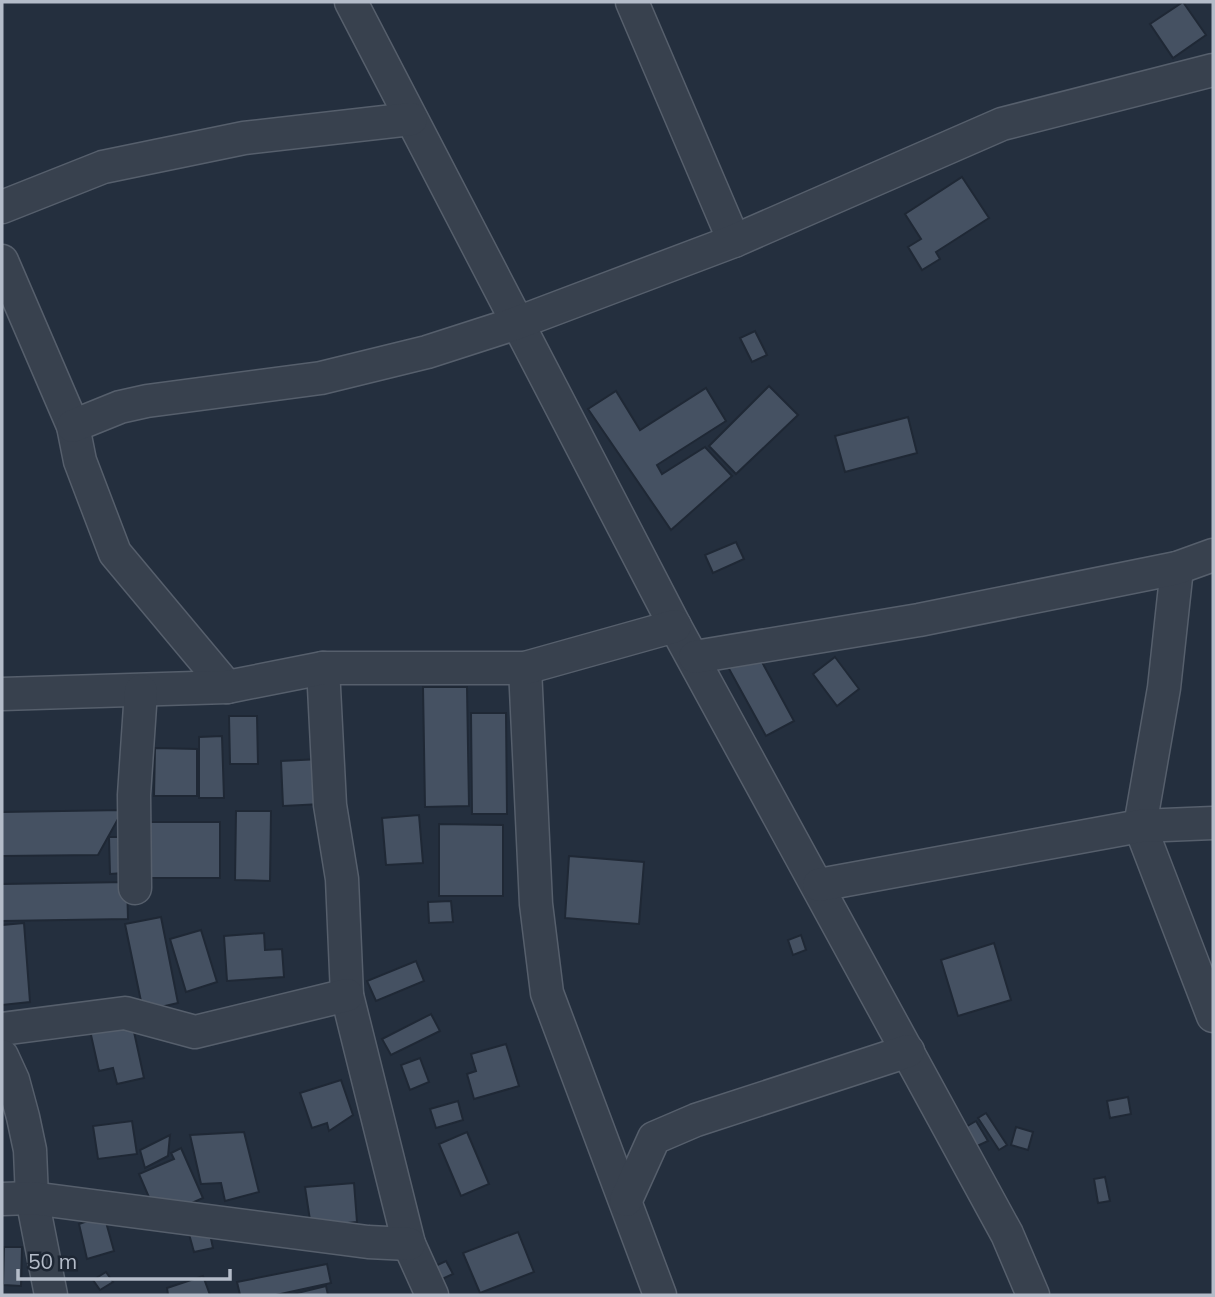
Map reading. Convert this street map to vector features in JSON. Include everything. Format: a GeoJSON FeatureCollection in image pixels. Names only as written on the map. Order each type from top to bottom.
{"type":"FeatureCollection","features":[{"type":"Feature","properties":{"kind":"street"},"geometry":{"type":"LineString","coordinates":[[351,2],[675,625],[695,657],[1007,1234],[1032,1295]]}},
{"type":"Feature","properties":{"kind":"street"},"geometry":{"type":"LineString","coordinates":[[632,2],[734,241]]}},
{"type":"Feature","properties":{"kind":"street"},"geometry":{"type":"LineString","coordinates":[[73,426],[120,407],[147,401],[321,378],[427,352],[517,323],[734,241],[1002,124],[1213,70]]}},
{"type":"Feature","properties":{"kind":"street"},"geometry":{"type":"LineString","coordinates":[[2,207],[103,167],[244,138],[411,119]]}},
{"type":"Feature","properties":{"kind":"street"},"geometry":{"type":"LineString","coordinates":[[2,261],[73,426],[80,461],[115,553],[227,687]]}},
{"type":"Feature","properties":{"kind":"street"},"geometry":{"type":"LineString","coordinates":[[695,657],[919,620],[1177,568],[1213,555]]}},
{"type":"Feature","properties":{"kind":"street"},"geometry":{"type":"LineString","coordinates":[[1177,568],[1164,688],[1140,825],[1213,1016]]}},
{"type":"Feature","properties":{"kind":"street"},"geometry":{"type":"LineString","coordinates":[[2,694],[227,687],[323,668],[525,668],[675,625]]}},
{"type":"Feature","properties":{"kind":"street"},"geometry":{"type":"LineString","coordinates":[[323,668],[330,805],[342,878],[347,995],[409,1244],[432,1295]]}},
{"type":"Feature","properties":{"kind":"street"},"geometry":{"type":"LineString","coordinates":[[525,668],[536,904],[547,993],[660,1295]]}},
{"type":"Feature","properties":{"kind":"street"},"geometry":{"type":"LineString","coordinates":[[135,888],[134,794],[141,691]]}},
{"type":"Feature","properties":{"kind":"street"},"geometry":{"type":"LineString","coordinates":[[819,885],[1140,825],[1213,823]]}},
{"type":"Feature","properties":{"kind":"street"},"geometry":{"type":"LineString","coordinates":[[2,1029],[125,1013],[195,1032],[347,995]]}},
{"type":"Feature","properties":{"kind":"street"},"geometry":{"type":"LineString","coordinates":[[626,1200],[654,1138],[696,1119],[908,1051]]}},
{"type":"Feature","properties":{"kind":"street"},"geometry":{"type":"LineString","coordinates":[[2,1056],[13,1080],[30,1150],[17,1198],[51,1295]]}},
{"type":"Feature","properties":{"kind":"street"},"geometry":{"type":"LineString","coordinates":[[17,1198],[368,1242],[409,1244]]}},
{"type":"Feature","properties":{"kind":"building"},"geometry":{"type":"Polygon","coordinates":[[[1183,2],[1206,35],[1173,58],[1150,24],[1183,2]]]}},
{"type":"Feature","properties":{"kind":"building"},"geometry":{"type":"Polygon","coordinates":[[[962,177],[989,218],[936,252],[940,259],[922,270],[908,247],[921,239],[905,214],[962,177]]]}},
{"type":"Feature","properties":{"kind":"building"},"geometry":{"type":"Polygon","coordinates":[[[755,331],[767,355],[752,362],[740,338],[755,331]]]}},
{"type":"Feature","properties":{"kind":"building"},"geometry":{"type":"Polygon","coordinates":[[[769,386],[798,415],[736,474],[709,446],[769,386]]]}},
{"type":"Feature","properties":{"kind":"building"},"geometry":{"type":"Polygon","coordinates":[[[706,388],[726,421],[657,465],[662,474],[705,447],[732,476],[671,530],[588,409],[616,391],[640,430],[706,388]]]}},
{"type":"Feature","properties":{"kind":"building"},"geometry":{"type":"Polygon","coordinates":[[[908,417],[917,453],[845,472],[835,436],[908,417]]]}},
{"type":"Feature","properties":{"kind":"building"},"geometry":{"type":"Polygon","coordinates":[[[736,542],[744,559],[713,573],[705,555],[736,542]]]}},
{"type":"Feature","properties":{"kind":"building"},"geometry":{"type":"Polygon","coordinates":[[[756,651],[794,721],[766,736],[728,667],[756,651]]]}},
{"type":"Feature","properties":{"kind":"building"},"geometry":{"type":"Polygon","coordinates":[[[835,657],[859,689],[837,706],[813,674],[835,657]]]}},
{"type":"Feature","properties":{"kind":"building"},"geometry":{"type":"Polygon","coordinates":[[[423,687],[467,687],[469,806],[425,807],[423,687]]]}},
{"type":"Feature","properties":{"kind":"building"},"geometry":{"type":"Polygon","coordinates":[[[471,713],[506,713],[507,814],[472,814],[471,713]]]}},
{"type":"Feature","properties":{"kind":"building"},"geometry":{"type":"Polygon","coordinates":[[[229,716],[257,716],[258,764],[230,764],[229,716]]]}},
{"type":"Feature","properties":{"kind":"building"},"geometry":{"type":"Polygon","coordinates":[[[222,736],[224,798],[199,798],[199,737],[222,736]]]}},
{"type":"Feature","properties":{"kind":"building"},"geometry":{"type":"Polygon","coordinates":[[[155,748],[197,749],[197,796],[154,796],[155,748]]]}},
{"type":"Feature","properties":{"kind":"building"},"geometry":{"type":"Polygon","coordinates":[[[320,759],[322,804],[283,806],[281,761],[320,759]]]}},
{"type":"Feature","properties":{"kind":"building"},"geometry":{"type":"Polygon","coordinates":[[[123,810],[98,855],[2,856],[2,812],[123,810]]]}},
{"type":"Feature","properties":{"kind":"building"},"geometry":{"type":"Polygon","coordinates":[[[236,811],[271,811],[270,881],[235,880],[236,811]]]}},
{"type":"Feature","properties":{"kind":"building"},"geometry":{"type":"Polygon","coordinates":[[[419,815],[423,863],[386,865],[382,818],[419,815]]]}},
{"type":"Feature","properties":{"kind":"building"},"geometry":{"type":"Polygon","coordinates":[[[138,822],[220,822],[220,878],[138,878],[138,822]]]}},
{"type":"Feature","properties":{"kind":"building"},"geometry":{"type":"Polygon","coordinates":[[[439,824],[503,825],[503,896],[439,896],[439,824]]]}},
{"type":"Feature","properties":{"kind":"building"},"geometry":{"type":"Polygon","coordinates":[[[109,837],[123,837],[124,873],[110,874],[109,837]]]}},
{"type":"Feature","properties":{"kind":"building"},"geometry":{"type":"Polygon","coordinates":[[[569,856],[644,862],[639,924],[565,918],[569,856]]]}},
{"type":"Feature","properties":{"kind":"building"},"geometry":{"type":"Polygon","coordinates":[[[127,882],[128,919],[2,921],[2,884],[127,882]]]}},
{"type":"Feature","properties":{"kind":"building"},"geometry":{"type":"Polygon","coordinates":[[[451,901],[453,922],[429,923],[428,902],[451,901]]]}},
{"type":"Feature","properties":{"kind":"building"},"geometry":{"type":"Polygon","coordinates":[[[161,917],[178,1003],[143,1011],[125,924],[161,917]]]}},
{"type":"Feature","properties":{"kind":"building"},"geometry":{"type":"Polygon","coordinates":[[[24,923],[30,1002],[2,1005],[2,925],[24,923]]]}},
{"type":"Feature","properties":{"kind":"building"},"geometry":{"type":"Polygon","coordinates":[[[201,930],[217,982],[186,992],[170,939],[201,930]]]}},
{"type":"Feature","properties":{"kind":"building"},"geometry":{"type":"Polygon","coordinates":[[[264,933],[265,950],[282,949],[284,977],[227,981],[224,936],[264,933]]]}},
{"type":"Feature","properties":{"kind":"building"},"geometry":{"type":"Polygon","coordinates":[[[801,935],[806,950],[793,955],[788,940],[801,935]]]}},
{"type":"Feature","properties":{"kind":"building"},"geometry":{"type":"Polygon","coordinates":[[[994,943],[1011,1000],[958,1016],[941,960],[994,943]]]}},
{"type":"Feature","properties":{"kind":"building"},"geometry":{"type":"Polygon","coordinates":[[[416,961],[424,981],[376,1001],[367,981],[416,961]]]}},
{"type":"Feature","properties":{"kind":"building"},"geometry":{"type":"Polygon","coordinates":[[[431,1014],[440,1031],[391,1055],[382,1039],[431,1014]]]}},
{"type":"Feature","properties":{"kind":"building"},"geometry":{"type":"Polygon","coordinates":[[[131,1018],[144,1078],[117,1084],[113,1068],[99,1071],[89,1026],[131,1018]]]}},
{"type":"Feature","properties":{"kind":"building"},"geometry":{"type":"Polygon","coordinates":[[[506,1044],[519,1086],[474,1099],[467,1074],[476,1071],[471,1054],[506,1044]]]}},
{"type":"Feature","properties":{"kind":"building"},"geometry":{"type":"Polygon","coordinates":[[[420,1058],[429,1082],[410,1090],[401,1065],[420,1058]]]}},
{"type":"Feature","properties":{"kind":"building"},"geometry":{"type":"Polygon","coordinates":[[[341,1080],[353,1115],[329,1131],[327,1123],[312,1128],[300,1093],[341,1080]]]}},
{"type":"Feature","properties":{"kind":"building"},"geometry":{"type":"Polygon","coordinates":[[[1128,1097],[1131,1114],[1110,1118],[1107,1101],[1128,1097]]]}},
{"type":"Feature","properties":{"kind":"building"},"geometry":{"type":"Polygon","coordinates":[[[458,1101],[463,1120],[436,1128],[430,1109],[458,1101]]]}},
{"type":"Feature","properties":{"kind":"building"},"geometry":{"type":"Polygon","coordinates":[[[986,1113],[1007,1145],[999,1150],[978,1118],[986,1113]]]}},
{"type":"Feature","properties":{"kind":"building"},"geometry":{"type":"Polygon","coordinates":[[[132,1121],[137,1154],[98,1159],[93,1126],[132,1121]]]}},
{"type":"Feature","properties":{"kind":"building"},"geometry":{"type":"Polygon","coordinates":[[[976,1121],[988,1141],[975,1147],[964,1128],[976,1121]]]}},
{"type":"Feature","properties":{"kind":"building"},"geometry":{"type":"Polygon","coordinates":[[[1016,1127],[1033,1132],[1028,1150],[1011,1145],[1016,1127]]]}},
{"type":"Feature","properties":{"kind":"building"},"geometry":{"type":"Polygon","coordinates":[[[244,1132],[259,1192],[225,1201],[221,1183],[201,1184],[190,1135],[244,1132]]]}},
{"type":"Feature","properties":{"kind":"building"},"geometry":{"type":"Polygon","coordinates":[[[467,1132],[489,1184],[461,1196],[439,1144],[467,1132]]]}},
{"type":"Feature","properties":{"kind":"building"},"geometry":{"type":"Polygon","coordinates":[[[170,1135],[168,1156],[145,1168],[140,1150],[170,1135]]]}},
{"type":"Feature","properties":{"kind":"building"},"geometry":{"type":"Polygon","coordinates":[[[181,1148],[203,1198],[172,1212],[154,1209],[139,1174],[174,1159],[171,1153],[181,1148]]]}},
{"type":"Feature","properties":{"kind":"building"},"geometry":{"type":"Polygon","coordinates":[[[1105,1177],[1110,1201],[1098,1203],[1094,1179],[1105,1177]]]}},
{"type":"Feature","properties":{"kind":"building"},"geometry":{"type":"Polygon","coordinates":[[[354,1183],[357,1222],[311,1227],[305,1187],[354,1183]]]}},
{"type":"Feature","properties":{"kind":"building"},"geometry":{"type":"Polygon","coordinates":[[[104,1215],[114,1251],[87,1259],[79,1224],[104,1215]]]}},
{"type":"Feature","properties":{"kind":"building"},"geometry":{"type":"Polygon","coordinates":[[[209,1229],[213,1248],[194,1252],[189,1234],[209,1229]]]}},
{"type":"Feature","properties":{"kind":"building"},"geometry":{"type":"Polygon","coordinates":[[[518,1232],[534,1272],[480,1293],[463,1253],[518,1232]]]}},
{"type":"Feature","properties":{"kind":"building"},"geometry":{"type":"Polygon","coordinates":[[[4,1247],[22,1247],[21,1286],[3,1285],[4,1247]]]}},
{"type":"Feature","properties":{"kind":"building"},"geometry":{"type":"Polygon","coordinates":[[[446,1261],[453,1274],[440,1280],[433,1267],[446,1261]]]}},
{"type":"Feature","properties":{"kind":"building"},"geometry":{"type":"Polygon","coordinates":[[[327,1264],[331,1283],[276,1295],[240,1295],[237,1282],[327,1264]]]}},
{"type":"Feature","properties":{"kind":"building"},"geometry":{"type":"Polygon","coordinates":[[[106,1272],[113,1282],[100,1290],[93,1280],[106,1272]]]}},
{"type":"Feature","properties":{"kind":"building"},"geometry":{"type":"Polygon","coordinates":[[[203,1276],[210,1295],[168,1295],[167,1288],[203,1276]]]}},
{"type":"Feature","properties":{"kind":"building"},"geometry":{"type":"Polygon","coordinates":[[[326,1286],[328,1295],[289,1295],[326,1286]]]}}]}
